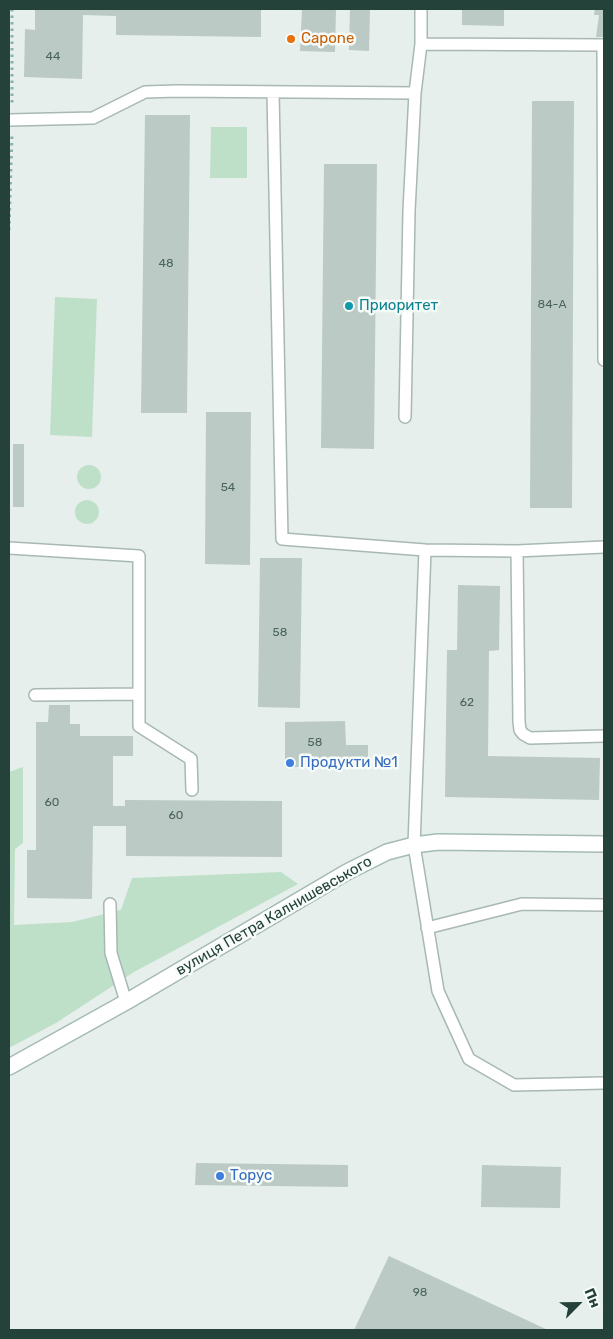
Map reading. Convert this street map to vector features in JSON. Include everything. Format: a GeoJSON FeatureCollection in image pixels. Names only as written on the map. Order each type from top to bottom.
{"type":"FeatureCollection","features":[{"type":"Feature","properties":{"kind":"main road","name":"вулиця Петра Калнишевського"},"geometry":{"type":"LineString","coordinates":[[9,1067],[126,1002],[347,872],[387,852],[414,845],[438,842],[604,844]]}},
{"type":"Feature","properties":{"kind":"main road","name":"вулиця Петра Калнишевського"},"geometry":{"type":"LineString","coordinates":[[9,1062],[24,1058]]}},
{"type":"Feature","properties":{"kind":"lane"},"geometry":{"type":"LineString","coordinates":[[405,417],[408,211],[415,93],[421,44],[421,9]]}},
{"type":"Feature","properties":{"kind":"lane"},"geometry":{"type":"LineString","coordinates":[[421,44],[603,45],[604,360]]}},
{"type":"Feature","properties":{"kind":"lane"},"geometry":{"type":"LineString","coordinates":[[11,120],[92,118],[145,92],[415,93]]}},
{"type":"Feature","properties":{"kind":"lane"},"geometry":{"type":"LineString","coordinates":[[274,92],[282,539],[425,550],[516,551],[604,547]]}},
{"type":"Feature","properties":{"kind":"lane"},"geometry":{"type":"LineString","coordinates":[[9,548],[139,556],[139,726],[191,759],[192,790]]}},
{"type":"Feature","properties":{"kind":"lane"},"geometry":{"type":"LineString","coordinates":[[425,550],[414,845],[438,991],[469,1059],[514,1085],[604,1083]]}},
{"type":"Feature","properties":{"kind":"lane"},"geometry":{"type":"LineString","coordinates":[[516,551],[520,730],[530,738],[604,736]]}},
{"type":"Feature","properties":{"kind":"lane"},"geometry":{"type":"LineString","coordinates":[[35,695],[139,694]]}},
{"type":"Feature","properties":{"kind":"lane"},"geometry":{"type":"LineString","coordinates":[[110,904],[111,953],[126,1002]]}},
{"type":"Feature","properties":{"kind":"lane"},"geometry":{"type":"LineString","coordinates":[[427,928],[522,904],[604,905]]}},
{"type":"Feature","properties":{"kind":"path"},"geometry":{"type":"LineString","coordinates":[[9,230],[12,9]]}},
{"type":"Feature","properties":{"kind":"green space"},"geometry":{"type":"Polygon","coordinates":[[[211,127],[247,127],[247,178],[210,178],[211,127]]]}},
{"type":"Feature","properties":{"kind":"green space"},"geometry":{"type":"Polygon","coordinates":[[[55,297],[97,299],[92,437],[50,435],[55,297]]]}},
{"type":"Feature","properties":{"kind":"green space"},"geometry":{"type":"Polygon","coordinates":[[[89,465],[97,469],[101,477],[97,485],[89,489],[81,485],[77,477],[81,469],[89,465]]]}},
{"type":"Feature","properties":{"kind":"green space"},"geometry":{"type":"Polygon","coordinates":[[[87,500],[95,504],[99,512],[95,520],[87,524],[79,520],[75,512],[79,504],[87,500]]]}},
{"type":"Feature","properties":{"kind":"green space"},"geometry":{"type":"Polygon","coordinates":[[[23,767],[23,843],[15,849],[14,925],[72,922],[121,910],[132,878],[281,872],[298,884],[134,972],[56,1023],[9,1048],[9,772],[23,767]]]}},
{"type":"Feature","properties":{"kind":"building"},"geometry":{"type":"Polygon","coordinates":[[[35,9],[261,9],[261,37],[116,35],[116,16],[83,15],[82,79],[24,77],[25,29],[35,30],[35,9]]]}},
{"type":"Feature","properties":{"kind":"building"},"geometry":{"type":"Polygon","coordinates":[[[302,9],[336,9],[335,52],[300,51],[302,9]]]}},
{"type":"Feature","properties":{"kind":"building"},"geometry":{"type":"Polygon","coordinates":[[[350,9],[370,9],[369,51],[349,50],[350,9]]]}},
{"type":"Feature","properties":{"kind":"building"},"geometry":{"type":"Polygon","coordinates":[[[462,9],[504,9],[504,26],[462,25],[462,9]]]}},
{"type":"Feature","properties":{"kind":"building"},"geometry":{"type":"Polygon","coordinates":[[[595,9],[604,9],[604,37],[596,37],[599,15],[594,15],[595,9]]]}},
{"type":"Feature","properties":{"kind":"building"},"geometry":{"type":"Polygon","coordinates":[[[532,101],[574,101],[572,508],[530,508],[532,101]]]}},
{"type":"Feature","properties":{"kind":"building"},"geometry":{"type":"Polygon","coordinates":[[[145,115],[190,115],[187,413],[141,413],[145,115]]]}},
{"type":"Feature","properties":{"kind":"building","name":"Приоритет"},"geometry":{"type":"Polygon","coordinates":[[[324,164],[377,164],[374,449],[321,448],[324,164]]]}},
{"type":"Feature","properties":{"kind":"building"},"geometry":{"type":"Polygon","coordinates":[[[206,412],[251,412],[250,565],[205,564],[206,412]]]}},
{"type":"Feature","properties":{"kind":"building"},"geometry":{"type":"Polygon","coordinates":[[[13,444],[24,444],[24,507],[13,507],[13,444]]]}},
{"type":"Feature","properties":{"kind":"building"},"geometry":{"type":"Polygon","coordinates":[[[260,558],[302,558],[300,708],[258,707],[260,558]]]}},
{"type":"Feature","properties":{"kind":"building"},"geometry":{"type":"Polygon","coordinates":[[[458,585],[500,586],[499,650],[489,651],[488,756],[600,758],[599,800],[445,797],[447,650],[457,650],[458,585]]]}},
{"type":"Feature","properties":{"kind":"building"},"geometry":{"type":"Polygon","coordinates":[[[49,705],[70,705],[70,724],[80,724],[80,736],[133,736],[133,756],[113,756],[113,806],[125,806],[125,800],[282,801],[282,857],[126,856],[126,826],[93,826],[92,899],[27,898],[27,850],[36,850],[36,722],[48,722],[49,705]]]}},
{"type":"Feature","properties":{"kind":"building"},"geometry":{"type":"Polygon","coordinates":[[[345,721],[346,745],[368,745],[368,767],[285,767],[285,722],[345,721]]]}},
{"type":"Feature","properties":{"kind":"building"},"geometry":{"type":"Polygon","coordinates":[[[196,1163],[348,1165],[348,1187],[195,1185],[196,1163]]]}},
{"type":"Feature","properties":{"kind":"building"},"geometry":{"type":"Polygon","coordinates":[[[482,1165],[561,1167],[560,1208],[481,1207],[482,1165]]]}},
{"type":"Feature","properties":{"kind":"building"},"geometry":{"type":"Polygon","coordinates":[[[389,1256],[548,1330],[354,1330],[389,1256]]]}},
{"type":"Feature","properties":{"kind":"place","name":"Capone"},"geometry":{"type":"Point","coordinates":[291,39]}},
{"type":"Feature","properties":{"kind":"place","name":"Приоритет"},"geometry":{"type":"Point","coordinates":[349,306]}},
{"type":"Feature","properties":{"kind":"place","name":"Продукти №1"},"geometry":{"type":"Point","coordinates":[290,763]}},
{"type":"Feature","properties":{"kind":"place","name":"Торус"},"geometry":{"type":"Point","coordinates":[220,1176]}}]}
